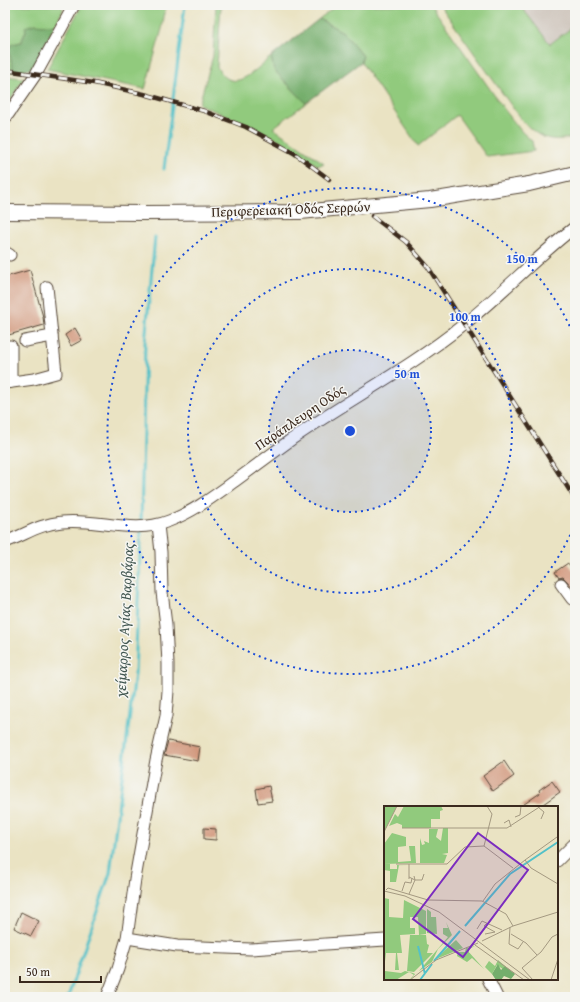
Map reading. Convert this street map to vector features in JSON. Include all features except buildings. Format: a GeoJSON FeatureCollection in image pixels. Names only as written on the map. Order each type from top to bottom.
{"type":"FeatureCollection","features":[{"type":"Feature","properties":{"kind":"main road","name":"Περιφερειακή Οδός Σερρών"},"geometry":{"type":"LineString","coordinates":[[5,212],[300,212],[430,200],[528,184],[575,174]]}},
{"type":"Feature","properties":{"kind":"street"},"geometry":{"type":"LineString","coordinates":[[5,119],[36,74],[74,5]]}},
{"type":"Feature","properties":{"kind":"street","name":"Παράπλευρη Οδός"},"geometry":{"type":"LineString","coordinates":[[5,542],[47,524],[80,522],[116,526],[153,526],[185,514],[213,497],[295,437],[430,350],[464,324],[548,249],[575,227]]}},
{"type":"Feature","properties":{"kind":"street"},"geometry":{"type":"LineString","coordinates":[[5,346],[11,346],[8,382],[34,379],[56,373],[47,286]]}},
{"type":"Feature","properties":{"kind":"street"},"geometry":{"type":"LineString","coordinates":[[25,341],[52,336]]}},
{"type":"Feature","properties":{"kind":"street"},"geometry":{"type":"LineString","coordinates":[[107,997],[118,969],[127,938],[131,900],[156,760],[166,716],[168,691],[166,625],[162,592],[161,552],[153,526]]}},
{"type":"Feature","properties":{"kind":"street"},"geometry":{"type":"LineString","coordinates":[[561,584],[572,598],[575,597]]}},
{"type":"Feature","properties":{"kind":"street"},"geometry":{"type":"LineString","coordinates":[[558,860],[575,843]]}},
{"type":"Feature","properties":{"kind":"street"},"geometry":{"type":"LineString","coordinates":[[127,938],[177,946],[251,949],[384,940]]}},
{"type":"Feature","properties":{"kind":"street"},"geometry":{"type":"LineString","coordinates":[[488,980],[496,996]]}},
{"type":"Feature","properties":{"kind":"shaded area"},"geometry":{"type":"Polygon","coordinates":[[[520,5],[575,5],[575,25],[550,45],[520,5]]]}},
{"type":"Feature","properties":{"kind":"green space"},"geometry":{"type":"Polygon","coordinates":[[[5,5],[62,5],[63,10],[55,26],[35,24],[26,27],[26,31],[21,42],[13,44],[8,48],[14,72],[5,71],[5,5]]]}},
{"type":"Feature","properties":{"kind":"green space"},"geometry":{"type":"Polygon","coordinates":[[[82,5],[166,5],[162,29],[145,89],[47,69],[82,5]]]}},
{"type":"Feature","properties":{"kind":"green space"},"geometry":{"type":"Polygon","coordinates":[[[216,5],[221,5],[217,67],[223,75],[230,80],[237,80],[250,74],[271,57],[274,70],[306,103],[273,128],[324,163],[318,166],[283,142],[199,104],[213,56],[216,5]]]}},
{"type":"Feature","properties":{"kind":"green space"},"geometry":{"type":"Polygon","coordinates":[[[337,5],[431,5],[504,109],[522,132],[532,141],[534,151],[487,157],[457,115],[418,146],[361,62],[363,56],[343,32],[319,19],[337,5]]]}},
{"type":"Feature","properties":{"kind":"green space"},"geometry":{"type":"Polygon","coordinates":[[[440,5],[520,5],[550,44],[575,25],[575,137],[566,139],[550,139],[538,134],[526,125],[440,5]]]}},
{"type":"Feature","properties":{"kind":"green space"},"geometry":{"type":"Polygon","coordinates":[[[319,19],[343,32],[363,56],[361,62],[306,103],[274,70],[271,57],[319,19]]]}},
{"type":"Feature","properties":{"kind":"green space"},"geometry":{"type":"Polygon","coordinates":[[[35,24],[55,26],[34,65],[30,69],[14,72],[8,48],[13,44],[21,42],[26,31],[25,27],[35,24]]]}},
{"type":"Feature","properties":{"kind":"green space"},"geometry":{"type":"Polygon","coordinates":[[[5,76],[24,78],[5,108],[5,76]]]}},
{"type":"Feature","properties":{"kind":"waterway","name":"χείμαρρος Αγίας Βαρβάρας"},"geometry":{"type":"LineString","coordinates":[[164,169],[185,5]]}},
{"type":"Feature","properties":{"kind":"waterway","name":"χείμαρρος Αγίας Βαρβάρας"},"geometry":{"type":"LineString","coordinates":[[141,524],[145,343],[155,237]]}},
{"type":"Feature","properties":{"kind":"waterway","name":"χείμαρρος Αγίας Βαρβάρας"},"geometry":{"type":"LineString","coordinates":[[68,997],[110,873],[135,674],[141,529]]}},
{"type":"Feature","properties":{"kind":"railway"},"geometry":{"type":"LineString","coordinates":[[5,70],[94,83],[144,94],[204,111],[246,127],[294,153],[329,179]]}},
{"type":"Feature","properties":{"kind":"railway"},"geometry":{"type":"LineString","coordinates":[[372,216],[406,242],[428,267],[575,499]]}}]}
